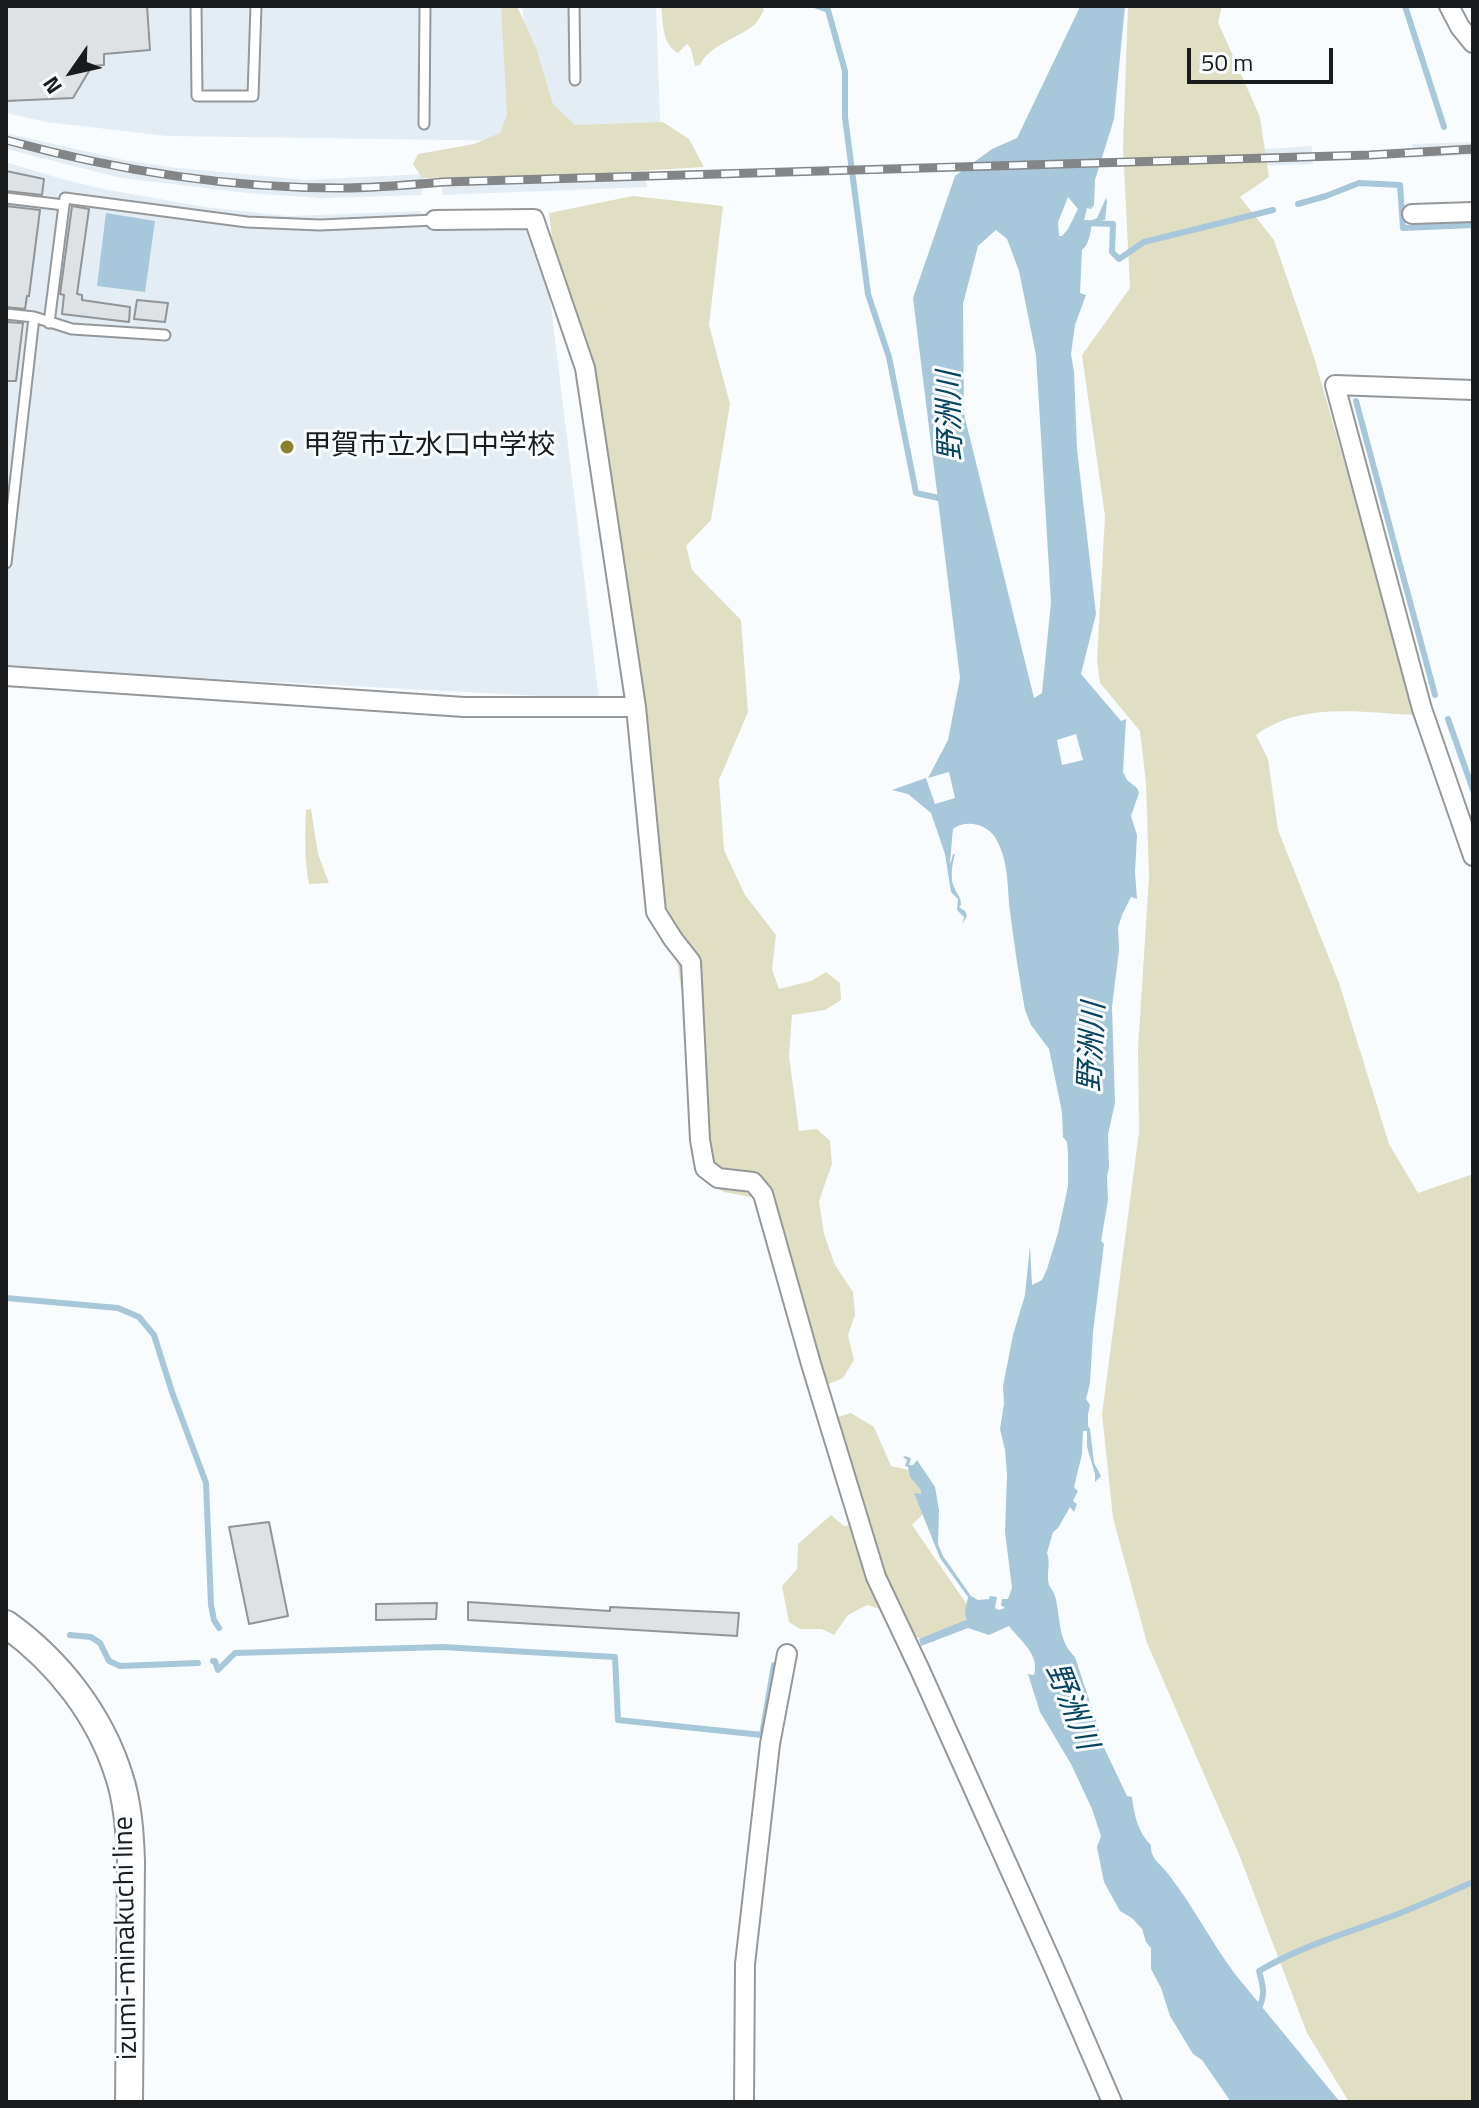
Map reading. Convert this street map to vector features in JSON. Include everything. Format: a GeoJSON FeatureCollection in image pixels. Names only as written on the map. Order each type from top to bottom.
{"type":"FeatureCollection","features":[{"type":"Feature","properties":{"kind":"main road","name":"izumi-minakuchi line"},"geometry":{"type":"LineString","coordinates":[[6,1624],[40,1651],[78,1696],[107,1745],[119,1775],[130,1833],[131,1861],[129,2102]]}},
{"type":"Feature","properties":{"kind":"street"},"geometry":{"type":"LineString","coordinates":[[1449,6],[1473,43]]}},
{"type":"Feature","properties":{"kind":"street"},"geometry":{"type":"LineString","coordinates":[[1412,214],[1473,212]]}},
{"type":"Feature","properties":{"kind":"street"},"geometry":{"type":"LineString","coordinates":[[435,220],[534,219],[585,368],[636,707],[656,912],[691,962],[700,1140],[705,1168],[718,1178],[753,1182],[763,1194],[876,1577],[1045,1947],[1112,2102]]}},
{"type":"Feature","properties":{"kind":"street"},"geometry":{"type":"LineString","coordinates":[[1473,390],[1335,385],[1422,709],[1473,856]]}},
{"type":"Feature","properties":{"kind":"street"},"geometry":{"type":"LineString","coordinates":[[6,676],[464,707],[636,707]]}},
{"type":"Feature","properties":{"kind":"street"},"geometry":{"type":"LineString","coordinates":[[744,2102],[745,1964],[770,1744],[787,1654]]}},
{"type":"Feature","properties":{"kind":"lane"},"geometry":{"type":"LineString","coordinates":[[196,6],[197,96],[253,96],[256,6]]}},
{"type":"Feature","properties":{"kind":"lane"},"geometry":{"type":"LineString","coordinates":[[424,124],[425,6]]}},
{"type":"Feature","properties":{"kind":"lane"},"geometry":{"type":"LineString","coordinates":[[574,6],[575,80]]}},
{"type":"Feature","properties":{"kind":"lane"},"geometry":{"type":"LineString","coordinates":[[6,198],[64,205]]}},
{"type":"Feature","properties":{"kind":"lane"},"geometry":{"type":"LineString","coordinates":[[49,323],[65,198],[247,222],[320,225],[435,220]]}},
{"type":"Feature","properties":{"kind":"lane"},"geometry":{"type":"LineString","coordinates":[[6,314],[34,317],[72,329],[165,335]]}},
{"type":"Feature","properties":{"kind":"lane"},"geometry":{"type":"LineString","coordinates":[[6,563],[34,317]]}},
{"type":"Feature","properties":{"kind":"shaded area"},"geometry":{"type":"Polygon","coordinates":[[[6,6],[511,6],[521,141],[167,136],[46,122],[6,113],[6,6]]]}},
{"type":"Feature","properties":{"kind":"shaded area"},"geometry":{"type":"Polygon","coordinates":[[[522,6],[656,6],[661,144],[536,144],[522,6]]]}},
{"type":"Feature","properties":{"kind":"shaded area"},"geometry":{"type":"Polygon","coordinates":[[[6,133],[124,160],[178,168],[306,180],[423,174],[422,195],[320,198],[121,178],[6,149],[6,133]]]}},
{"type":"Feature","properties":{"kind":"shaded area"},"geometry":{"type":"Polygon","coordinates":[[[1473,142],[1473,155],[1413,158],[1412,144],[1473,142]]]}},
{"type":"Feature","properties":{"kind":"shaded area"},"geometry":{"type":"Polygon","coordinates":[[[1312,146],[1313,164],[1223,167],[1221,152],[1312,146]]]}},
{"type":"Feature","properties":{"kind":"shaded area","name":"甲賀市立水口中学校"},"geometry":{"type":"Polygon","coordinates":[[[6,162],[103,189],[205,207],[288,216],[422,211],[423,226],[541,225],[599,699],[6,668],[6,162]]]}},
{"type":"Feature","properties":{"kind":"shaded area"},"geometry":{"type":"Polygon","coordinates":[[[643,167],[647,187],[442,195],[441,172],[643,167]]]}},
{"type":"Feature","properties":{"kind":"green space"},"geometry":{"type":"Polygon","coordinates":[[[501,6],[517,6],[536,48],[553,104],[575,125],[663,122],[689,139],[704,167],[573,175],[422,178],[413,164],[418,154],[474,144],[500,133],[507,115],[501,6]]]}},
{"type":"Feature","properties":{"kind":"green space"},"geometry":{"type":"Polygon","coordinates":[[[661,6],[762,6],[764,10],[753,26],[717,47],[700,65],[695,66],[687,44],[678,53],[669,45],[661,6]]]}},
{"type":"Feature","properties":{"kind":"green space"},"geometry":{"type":"Polygon","coordinates":[[[1128,6],[1222,6],[1218,22],[1260,117],[1269,177],[1240,197],[1274,240],[1314,357],[1417,715],[1354,711],[1313,713],[1274,724],[1256,735],[1268,759],[1278,830],[1339,983],[1389,1144],[1418,1193],[1473,1174],[1473,2102],[1349,2102],[1307,2033],[1240,1857],[1147,1643],[1113,1518],[1102,1414],[1139,1132],[1138,1048],[1149,877],[1146,783],[1140,731],[1100,683],[1097,660],[1105,516],[1082,355],[1130,288],[1123,146],[1128,6]]]}},
{"type":"Feature","properties":{"kind":"green space"},"geometry":{"type":"Polygon","coordinates":[[[633,196],[723,206],[709,325],[730,404],[711,520],[686,546],[692,570],[741,620],[748,712],[719,780],[724,850],[745,895],[776,935],[772,969],[779,989],[811,981],[826,972],[840,983],[841,1000],[825,1010],[792,1015],[789,1056],[799,1131],[817,1129],[830,1141],[832,1164],[819,1201],[824,1234],[835,1265],[853,1292],[855,1315],[848,1335],[854,1360],[843,1378],[826,1385],[762,1199],[724,1192],[704,1181],[693,1007],[683,1001],[677,960],[661,941],[655,863],[591,424],[563,327],[549,213],[633,196]]]}},
{"type":"Feature","properties":{"kind":"green space"},"geometry":{"type":"Polygon","coordinates":[[[311,809],[318,854],[329,883],[309,884],[305,829],[306,810],[311,809]]]}},
{"type":"Feature","properties":{"kind":"green space"},"geometry":{"type":"Polygon","coordinates":[[[851,1413],[874,1427],[891,1466],[913,1471],[930,1507],[912,1525],[968,1606],[964,1625],[943,1631],[934,1642],[905,1634],[895,1614],[867,1605],[848,1615],[834,1635],[822,1629],[800,1629],[789,1622],[782,1586],[797,1569],[798,1544],[831,1515],[844,1526],[853,1525],[831,1419],[851,1413]]]}},
{"type":"Feature","properties":{"kind":"water","name":"野洲川"},"geometry":{"type":"Polygon","coordinates":[[[1077,6],[1125,6],[1114,119],[1095,180],[1094,205],[1091,209],[1087,208],[1084,220],[1089,222],[1097,218],[1106,198],[1105,220],[1092,222],[1088,241],[1082,250],[1080,293],[1086,295],[1075,325],[1071,354],[1077,449],[1096,614],[1081,674],[1121,721],[1126,719],[1123,772],[1139,793],[1131,816],[1137,835],[1137,899],[1131,897],[1118,928],[1119,950],[1112,1007],[1115,1103],[1108,1134],[1108,1200],[1101,1241],[1104,1244],[1086,1399],[1090,1405],[1088,1426],[1094,1463],[1101,1476],[1095,1482],[1087,1447],[1087,1431],[1083,1431],[1082,1454],[1074,1487],[1078,1491],[1073,1501],[1077,1504],[1074,1512],[1070,1507],[1053,1532],[1047,1553],[1048,1581],[1055,1596],[1062,1636],[1075,1657],[1098,1735],[1127,1796],[1132,1797],[1137,1823],[1151,1845],[1154,1858],[1178,1887],[1235,1974],[1340,2102],[1231,2102],[1202,2060],[1193,2054],[1170,2016],[1151,1969],[1151,1948],[1142,1929],[1120,1911],[1104,1882],[1097,1847],[1101,1836],[1071,1764],[1040,1712],[1028,1674],[1034,1675],[1035,1667],[1028,1648],[1009,1626],[989,1635],[968,1628],[921,1646],[919,1639],[966,1620],[968,1597],[940,1558],[914,1493],[921,1494],[921,1490],[910,1477],[905,1466],[907,1460],[903,1457],[911,1458],[909,1465],[917,1460],[935,1487],[939,1510],[938,1544],[971,1596],[978,1600],[997,1597],[995,1608],[999,1610],[1005,1608],[1001,1605],[1002,1599],[1008,1599],[1012,1588],[1005,1532],[1007,1475],[1000,1429],[1003,1386],[1025,1295],[1030,1246],[1032,1285],[1042,1280],[1058,1233],[1068,1186],[1068,1154],[1049,1049],[1031,1025],[1025,1010],[1007,874],[1000,847],[992,834],[982,827],[964,824],[953,829],[950,862],[955,854],[953,883],[960,900],[959,907],[967,916],[962,924],[964,917],[957,910],[958,899],[951,892],[945,854],[931,813],[908,794],[892,790],[926,778],[935,804],[955,798],[949,772],[928,778],[948,740],[960,678],[913,298],[955,176],[992,149],[1017,138],[1079,9],[1077,6]],[[1068,197],[1058,222],[1059,236],[1068,229],[1078,209],[1068,197]],[[996,230],[978,246],[963,304],[964,414],[1034,698],[1042,693],[1051,602],[1036,355],[1019,271],[1007,239],[996,230]],[[1076,734],[1057,740],[1062,765],[1083,760],[1076,734]]]}},
{"type":"Feature","properties":{"kind":"water"},"geometry":{"type":"Polygon","coordinates":[[[106,213],[155,221],[145,292],[97,286],[106,213]]]}},
{"type":"Feature","properties":{"kind":"building"},"geometry":{"type":"Polygon","coordinates":[[[6,6],[147,6],[150,50],[104,54],[104,65],[92,66],[73,98],[6,101],[6,6]]]}},
{"type":"Feature","properties":{"kind":"building"},"geometry":{"type":"Polygon","coordinates":[[[6,171],[44,179],[42,195],[6,191],[6,171]]]}},
{"type":"Feature","properties":{"kind":"building"},"geometry":{"type":"Polygon","coordinates":[[[6,206],[40,210],[25,309],[6,307],[6,206]]]}},
{"type":"Feature","properties":{"kind":"building"},"geometry":{"type":"Polygon","coordinates":[[[72,206],[89,209],[77,294],[82,295],[82,300],[130,307],[129,322],[62,314],[64,295],[60,294],[72,206]]]}},
{"type":"Feature","properties":{"kind":"building"},"geometry":{"type":"Polygon","coordinates":[[[137,300],[168,303],[165,322],[134,319],[137,300]]]}},
{"type":"Feature","properties":{"kind":"building"},"geometry":{"type":"Polygon","coordinates":[[[6,322],[23,323],[16,381],[6,381],[6,322]]]}},
{"type":"Feature","properties":{"kind":"building"},"geometry":{"type":"Polygon","coordinates":[[[269,1522],[288,1616],[249,1624],[229,1527],[269,1522]]]}},
{"type":"Feature","properties":{"kind":"building"},"geometry":{"type":"Polygon","coordinates":[[[468,1602],[610,1611],[610,1607],[739,1613],[737,1636],[468,1620],[468,1602]]]}},
{"type":"Feature","properties":{"kind":"building"},"geometry":{"type":"Polygon","coordinates":[[[437,1603],[436,1619],[376,1620],[376,1604],[437,1603]]]}},
{"type":"Feature","properties":{"kind":"waterway"},"geometry":{"type":"LineString","coordinates":[[817,6],[828,10],[845,71],[845,117],[868,294],[889,357],[916,493],[943,499]]}},
{"type":"Feature","properties":{"kind":"waterway"},"geometry":{"type":"LineString","coordinates":[[1405,6],[1444,127]]}},
{"type":"Feature","properties":{"kind":"waterway"},"geometry":{"type":"LineString","coordinates":[[1298,204],[1359,183],[1400,185],[1403,228],[1473,225]]}},
{"type":"Feature","properties":{"kind":"waterway"},"geometry":{"type":"LineString","coordinates":[[1085,223],[1113,224],[1112,252],[1119,259],[1144,242],[1273,210]]}},
{"type":"Feature","properties":{"kind":"waterway"},"geometry":{"type":"LineString","coordinates":[[1356,401],[1435,695]]}},
{"type":"Feature","properties":{"kind":"waterway"},"geometry":{"type":"LineString","coordinates":[[1448,719],[1473,790]]}},
{"type":"Feature","properties":{"kind":"waterway"},"geometry":{"type":"LineString","coordinates":[[6,1298],[118,1308],[139,1317],[154,1335],[206,1483],[211,1605],[219,1628]]}},
{"type":"Feature","properties":{"kind":"waterway"},"geometry":{"type":"LineString","coordinates":[[70,1635],[91,1637],[100,1643],[109,1661],[120,1666],[198,1663]]}},
{"type":"Feature","properties":{"kind":"waterway"},"geometry":{"type":"LineString","coordinates":[[213,1661],[218,1670],[235,1653],[443,1647],[615,1657],[618,1720],[762,1735],[774,1665]]}},
{"type":"Feature","properties":{"kind":"waterway"},"geometry":{"type":"LineString","coordinates":[[1258,2009],[1263,1995],[1259,1971],[1310,1946],[1473,1882]]}},
{"type":"Feature","properties":{"kind":"railway"},"geometry":{"type":"LineString","coordinates":[[6,140],[88,160],[171,175],[255,185],[339,188],[443,182],[1370,155],[1473,149]]}},
{"type":"Feature","properties":{"kind":"place","name":"甲賀市立水口中学校"},"geometry":{"type":"Point","coordinates":[287,447]}}]}
